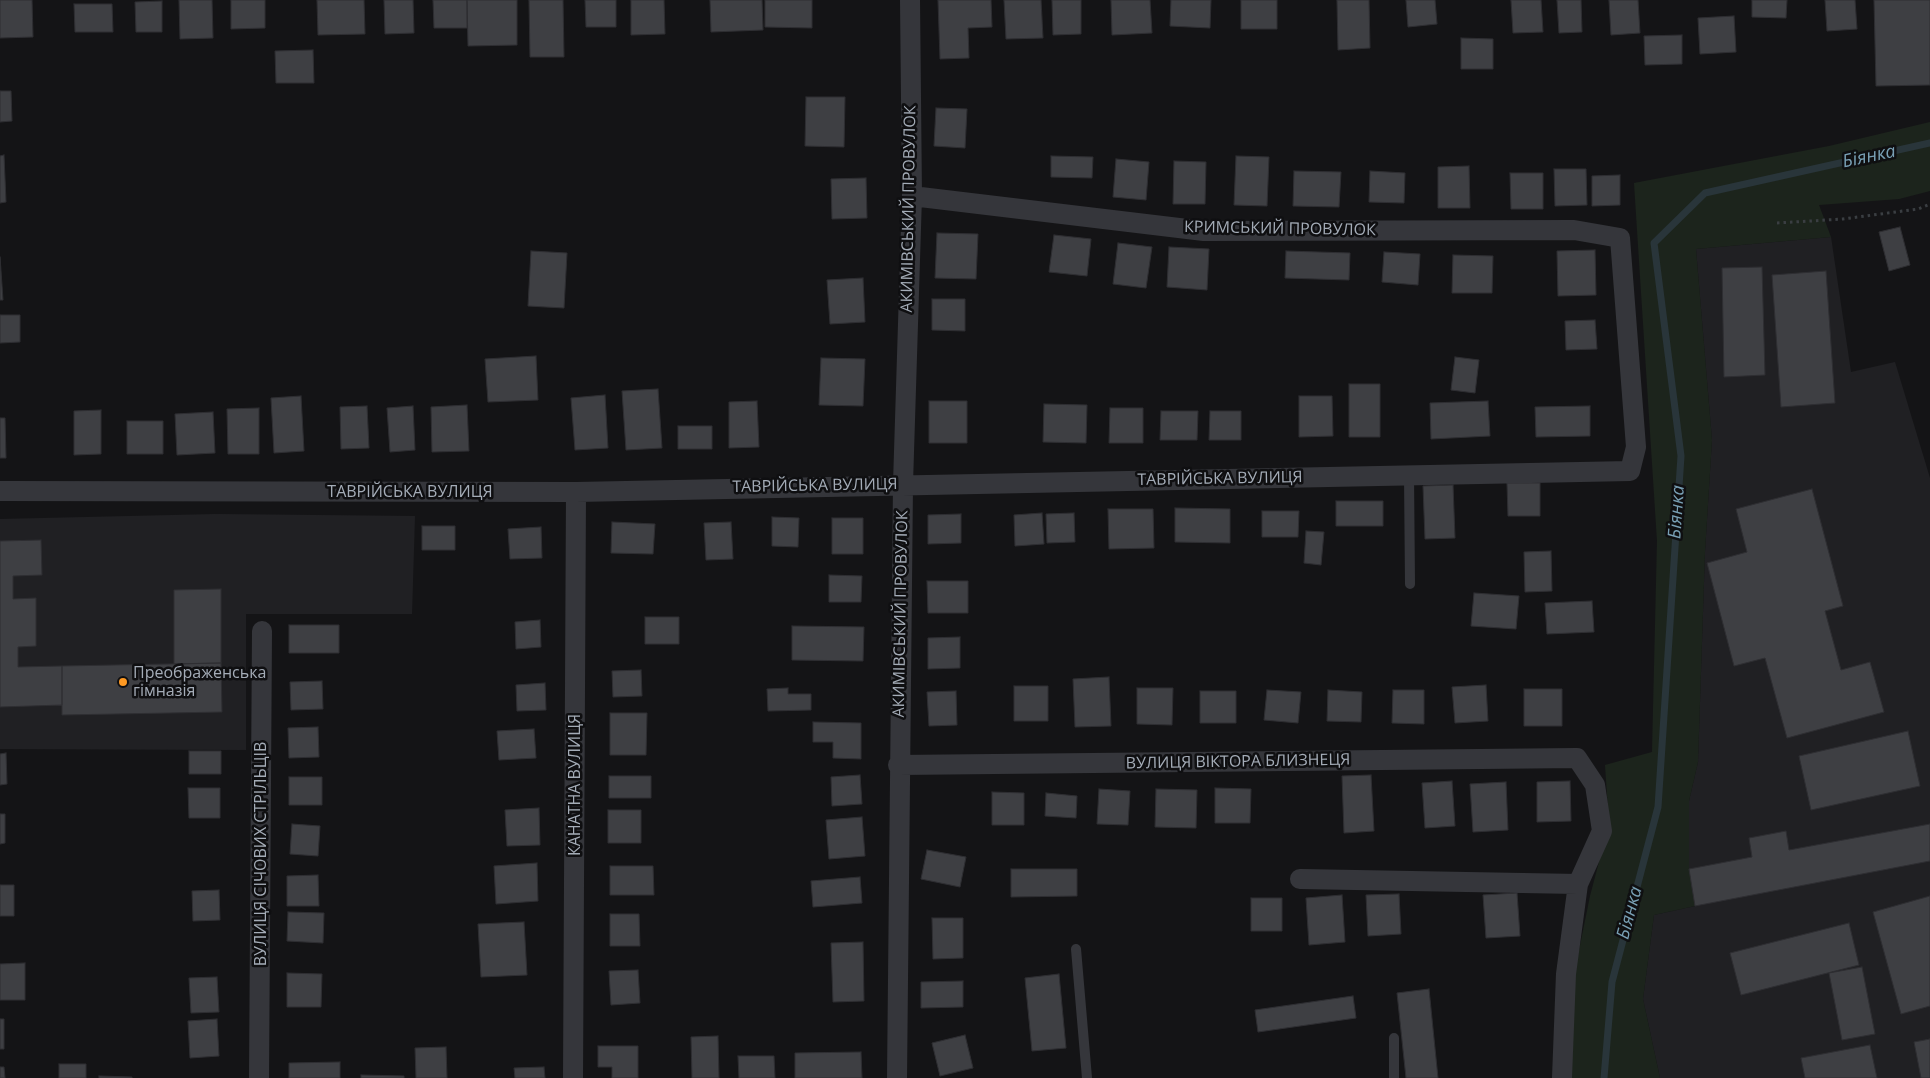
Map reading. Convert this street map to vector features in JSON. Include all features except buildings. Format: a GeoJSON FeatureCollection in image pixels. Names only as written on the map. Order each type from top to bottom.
{"type":"FeatureCollection","features":[{"type":"Feature","properties":{"kind":"street","name":"АКИМІВСЬКИЙ ПРОВУЛОК"},"geometry":{"type":"LineString","coordinates":[[897,1078],[898,765],[903,484],[912,196],[910,0]]}},
{"type":"Feature","properties":{"kind":"street","name":"КРИМСЬКИЙ ПРОВУЛОК"},"geometry":{"type":"LineString","coordinates":[[912,196],[1204,231],[1574,230],[1620,238],[1636,447],[1630,471]]}},
{"type":"Feature","properties":{"kind":"street","name":"ТАВРІЙСЬКА ВУЛИЦЯ"},"geometry":{"type":"LineString","coordinates":[[0,491],[576,492],[1630,471]]}},
{"type":"Feature","properties":{"kind":"street","name":"КАНАТНА ВУЛИЦЯ"},"geometry":{"type":"LineString","coordinates":[[573,1078],[576,492]]}},
{"type":"Feature","properties":{"kind":"street","name":"ВУЛИЦЯ СІЧОВИХ СТРІЛЬЦІВ"},"geometry":{"type":"LineString","coordinates":[[259,1078],[262,631]]}},
{"type":"Feature","properties":{"kind":"street","name":"ВУЛИЦЯ ВІКТОРА БЛИЗНЕЦЯ"},"geometry":{"type":"LineString","coordinates":[[898,765],[1577,758],[1595,785],[1602,831],[1578,884]]}},
{"type":"Feature","properties":{"kind":"street"},"geometry":{"type":"LineString","coordinates":[[1300,879],[1578,884],[1566,974],[1562,1078]]}},
{"type":"Feature","properties":{"kind":"lane"},"geometry":{"type":"LineString","coordinates":[[1409,475],[1410,584]]}},
{"type":"Feature","properties":{"kind":"lane"},"geometry":{"type":"LineString","coordinates":[[1076,949],[1087,1078]]}},
{"type":"Feature","properties":{"kind":"lane"},"geometry":{"type":"LineString","coordinates":[[1394,1038],[1394,1078]]}},
{"type":"Feature","properties":{"kind":"path"},"geometry":{"type":"LineString","coordinates":[[1777,223],[1843,219],[1918,208],[1930,204]]}},
{"type":"Feature","properties":{"kind":"shaded area"},"geometry":{"type":"Polygon","coordinates":[[[1930,122],[1930,191],[1899,199],[1819,205],[1831,237],[1696,249],[1712,440],[1705,552],[1698,762],[1689,801],[1689,869],[1695,906],[1654,915],[1643,999],[1660,1078],[1572,1078],[1572,985],[1590,896],[1609,824],[1605,765],[1652,752],[1657,541],[1634,183],[1829,146],[1930,122]]]}},
{"type":"Feature","properties":{"kind":"shaded area"},"geometry":{"type":"Polygon","coordinates":[[[1831,237],[1851,372],[1895,362],[1930,478],[1930,1078],[1660,1078],[1643,999],[1654,915],[1695,906],[1689,869],[1689,801],[1698,762],[1705,552],[1712,440],[1696,249],[1831,237]]]}},
{"type":"Feature","properties":{"kind":"shaded area","name":"Преображенська гімназія"},"geometry":{"type":"Polygon","coordinates":[[[216,514],[415,516],[412,614],[246,614],[246,750],[0,749],[0,519],[216,514]]]}},
{"type":"Feature","properties":{"kind":"waterway","name":"Біянка"},"geometry":{"type":"LineString","coordinates":[[1604,1078],[1612,982],[1658,807],[1681,456],[1654,243],[1705,193],[1930,143]]}},
{"type":"Feature","properties":{"kind":"place","name":"Преображенська гімназія"},"geometry":{"type":"Point","coordinates":[123,682]}}]}
